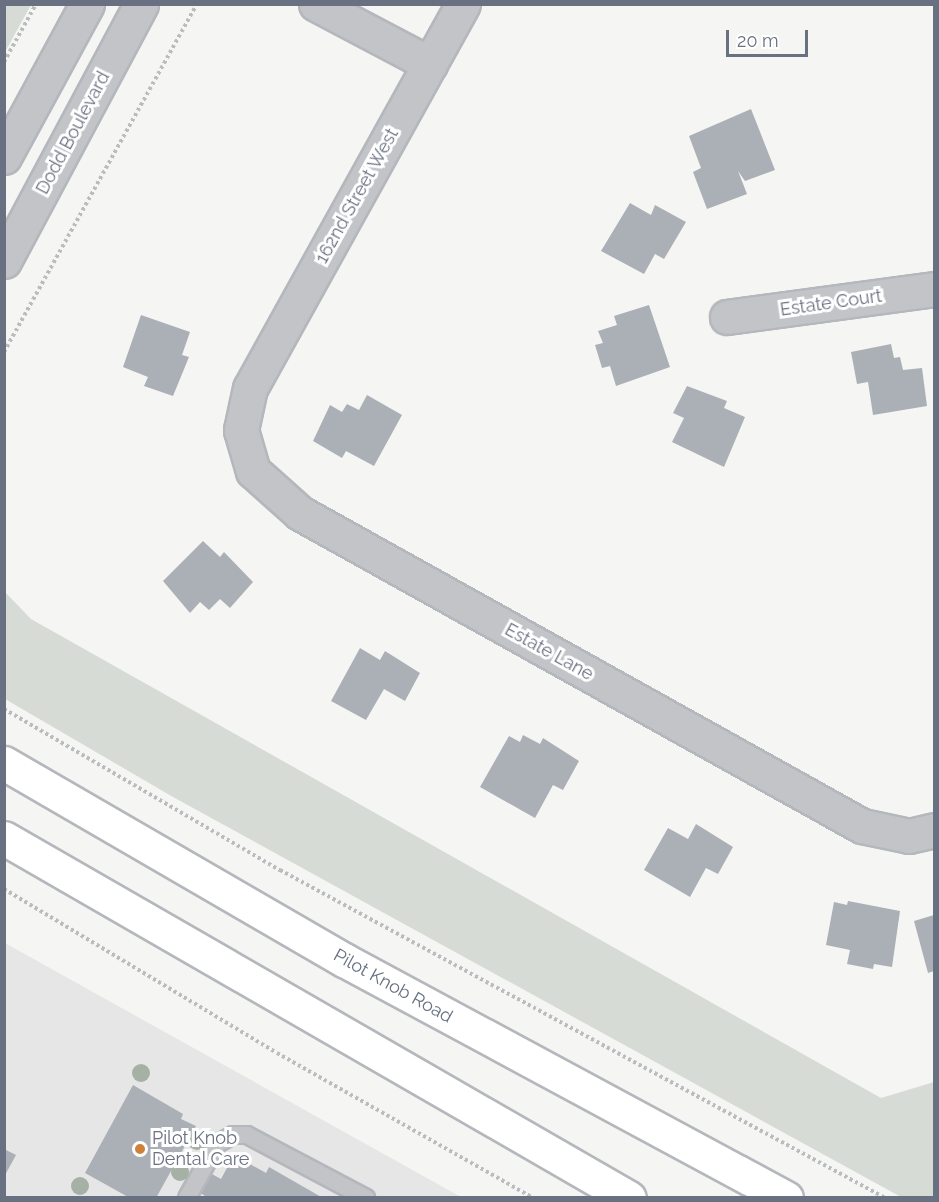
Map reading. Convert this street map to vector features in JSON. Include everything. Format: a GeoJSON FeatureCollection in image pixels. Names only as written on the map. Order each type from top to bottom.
{"type":"FeatureCollection","features":[{"type":"Feature","properties":{"kind":"main road","name":"Pilot Knob Road"},"geometry":{"type":"LineString","coordinates":[[4,764],[344,960],[786,1197]]}},
{"type":"Feature","properties":{"kind":"main road"},"geometry":{"type":"LineString","coordinates":[[4,838],[629,1197]]}},
{"type":"Feature","properties":{"kind":"street"},"geometry":{"type":"LineString","coordinates":[[4,157],[87,4]]}},
{"type":"Feature","properties":{"kind":"street","name":"Dodd Boulevard"},"geometry":{"type":"LineString","coordinates":[[4,261],[141,4]]}},
{"type":"Feature","properties":{"kind":"street"},"geometry":{"type":"LineString","coordinates":[[316,4],[430,64]]}},
{"type":"Feature","properties":{"kind":"street","name":"162nd Street West"},"geometry":{"type":"LineString","coordinates":[[250,388],[463,4]]}},
{"type":"Feature","properties":{"kind":"street","name":"Estate Court"},"geometry":{"type":"LineString","coordinates":[[727,317],[934,289]]}},
{"type":"Feature","properties":{"kind":"street","name":"Estate Lane"},"geometry":{"type":"LineString","coordinates":[[250,388],[242,430],[253,471],[300,513],[862,826],[909,836],[934,830]]}},
{"type":"Feature","properties":{"kind":"lane"},"geometry":{"type":"LineString","coordinates":[[187,1197],[217,1144],[233,1135],[247,1135],[366,1197]]}},
{"type":"Feature","properties":{"kind":"path"},"geometry":{"type":"LineString","coordinates":[[4,62],[36,4]]}},
{"type":"Feature","properties":{"kind":"path"},"geometry":{"type":"LineString","coordinates":[[4,352],[197,4]]}},
{"type":"Feature","properties":{"kind":"path"},"geometry":{"type":"LineString","coordinates":[[4,709],[280,870],[885,1197]]}},
{"type":"Feature","properties":{"kind":"path"},"geometry":{"type":"LineString","coordinates":[[4,888],[277,1053],[533,1197]]}},
{"type":"Feature","properties":{"kind":"shaded area"},"geometry":{"type":"Polygon","coordinates":[[[4,5],[31,5],[5,52],[4,5]]]}},
{"type":"Feature","properties":{"kind":"shaded area"},"geometry":{"type":"Polygon","coordinates":[[[5,592],[31,619],[881,1098],[934,1082],[934,1197],[901,1197],[173,797],[5,699],[5,592]]]}},
{"type":"Feature","properties":{"kind":"shaded area"},"geometry":{"type":"Polygon","coordinates":[[[5,943],[461,1197],[5,1197],[5,943]]]}},
{"type":"Feature","properties":{"kind":"building"},"geometry":{"type":"Polygon","coordinates":[[[751,109],[775,170],[745,181],[738,171],[747,194],[707,209],[693,172],[701,168],[689,136],[751,109]]]}},
{"type":"Feature","properties":{"kind":"building"},"geometry":{"type":"Polygon","coordinates":[[[630,203],[651,215],[655,205],[686,222],[664,259],[655,254],[644,274],[601,251],[630,203]]]}},
{"type":"Feature","properties":{"kind":"building"},"geometry":{"type":"Polygon","coordinates":[[[649,305],[670,367],[616,386],[610,366],[602,368],[595,345],[603,343],[598,331],[617,325],[614,316],[649,305]]]}},
{"type":"Feature","properties":{"kind":"building"},"geometry":{"type":"Polygon","coordinates":[[[141,315],[190,332],[182,355],[189,357],[173,396],[144,386],[148,377],[123,367],[141,315]]]}},
{"type":"Feature","properties":{"kind":"building"},"geometry":{"type":"Polygon","coordinates":[[[891,344],[894,358],[900,357],[903,370],[922,368],[927,406],[873,415],[868,382],[857,384],[851,352],[891,344]]]}},
{"type":"Feature","properties":{"kind":"building"},"geometry":{"type":"Polygon","coordinates":[[[687,386],[727,401],[724,408],[745,417],[724,467],[672,442],[684,418],[673,413],[687,386]]]}},
{"type":"Feature","properties":{"kind":"building"},"geometry":{"type":"Polygon","coordinates":[[[367,395],[402,415],[374,466],[346,451],[342,458],[313,441],[330,405],[342,412],[347,404],[359,410],[367,395]]]}},
{"type":"Feature","properties":{"kind":"building"},"geometry":{"type":"Polygon","coordinates":[[[203,541],[220,557],[224,552],[253,582],[230,608],[220,599],[209,610],[200,602],[190,613],[163,581],[203,541]]]}},
{"type":"Feature","properties":{"kind":"building"},"geometry":{"type":"Polygon","coordinates":[[[360,648],[380,660],[385,651],[420,673],[405,701],[384,689],[366,720],[331,701],[360,648]]]}},
{"type":"Feature","properties":{"kind":"building"},"geometry":{"type":"Polygon","coordinates":[[[523,735],[540,744],[543,738],[579,761],[563,790],[553,785],[535,818],[480,787],[509,736],[520,742],[523,735]]]}},
{"type":"Feature","properties":{"kind":"building"},"geometry":{"type":"Polygon","coordinates":[[[696,824],[733,847],[718,874],[706,868],[690,897],[644,870],[668,828],[688,839],[696,824]]]}},
{"type":"Feature","properties":{"kind":"building"},"geometry":{"type":"Polygon","coordinates":[[[848,901],[900,911],[892,967],[874,964],[873,969],[847,964],[850,950],[826,945],[834,902],[847,905],[848,901]]]}},
{"type":"Feature","properties":{"kind":"building"},"geometry":{"type":"Polygon","coordinates":[[[934,915],[934,971],[928,973],[914,921],[934,915]]]}},
{"type":"Feature","properties":{"kind":"building","name":"Pilot Knob Dental Care"},"geometry":{"type":"Polygon","coordinates":[[[133,1085],[183,1114],[181,1119],[196,1126],[156,1198],[130,1198],[85,1173],[133,1085]]]}},
{"type":"Feature","properties":{"kind":"building"},"geometry":{"type":"Polygon","coordinates":[[[4,1149],[16,1155],[4,1177],[4,1149]]]}},
{"type":"Feature","properties":{"kind":"building"},"geometry":{"type":"Polygon","coordinates":[[[234,1155],[266,1173],[269,1167],[323,1198],[208,1198],[199,1192],[210,1173],[221,1179],[234,1155]]]}},
{"type":"Feature","properties":{"kind":"place","name":"Pilot Knob Dental Care"},"geometry":{"type":"Point","coordinates":[140,1149]}}]}
